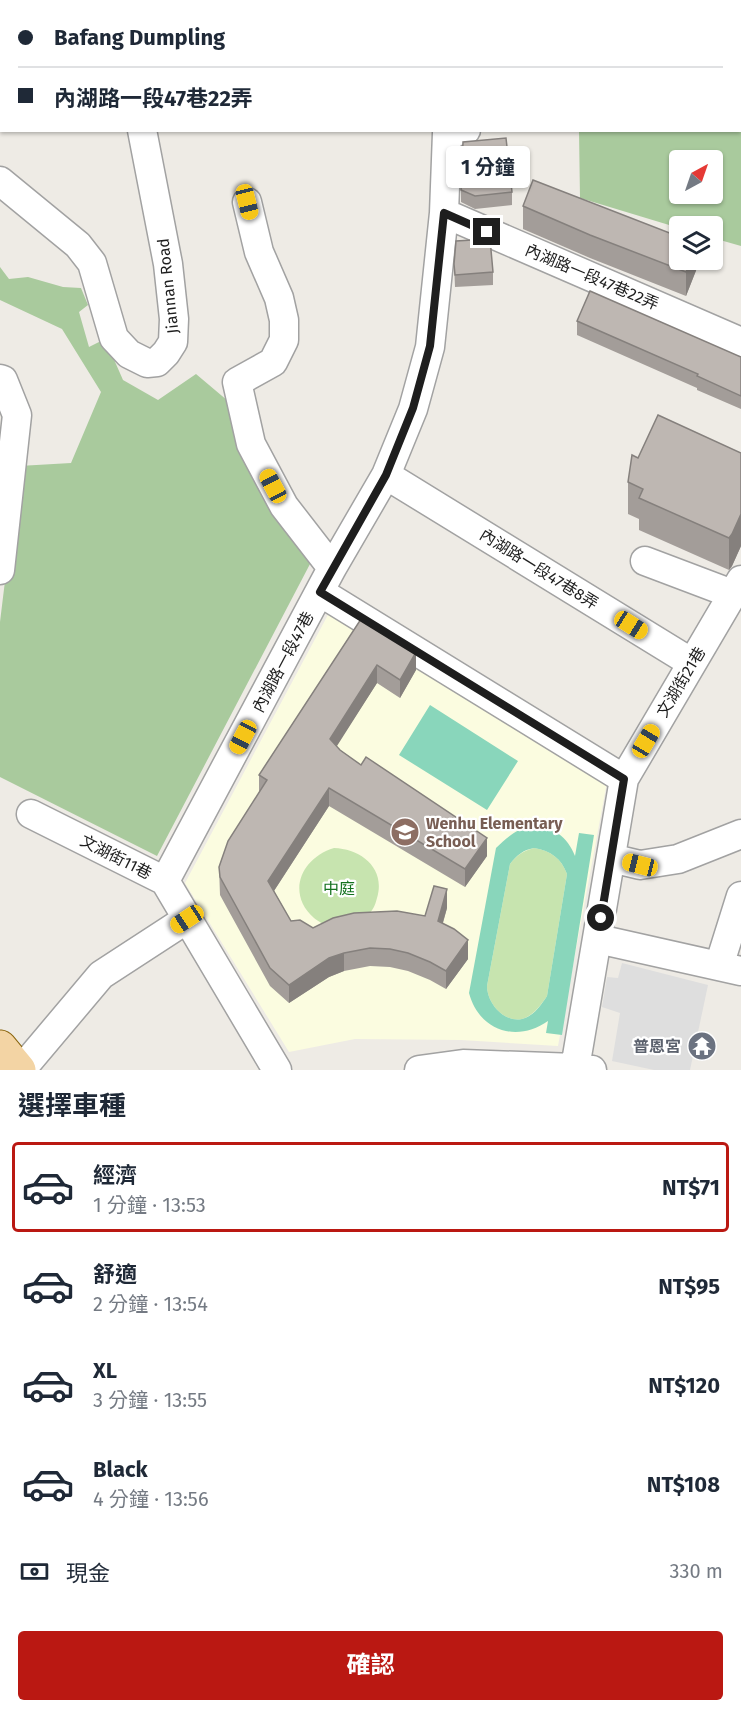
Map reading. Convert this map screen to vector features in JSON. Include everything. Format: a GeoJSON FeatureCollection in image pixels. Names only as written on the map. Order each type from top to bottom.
{"type":"FeatureCollection","features":[{"type":"Feature","properties":{"kind":"main road"},"geometry":{"type":"LineString","coordinates":[[0,1047],[20,1070]]}},
{"type":"Feature","properties":{"kind":"street","name":"Jiannan Road"},"geometry":{"type":"LineString","coordinates":[[0,181],[78,245],[92,263],[114,338],[129,354],[147,363],[157,362],[173,342],[174,319],[168,264],[142,132]]}},
{"type":"Feature","properties":{"kind":"street","name":"內湖路一段47巷"},"geometry":{"type":"LineString","coordinates":[[165,881],[326,580],[386,475],[413,408],[430,346],[453,132]]}},
{"type":"Feature","properties":{"kind":"street"},"geometry":{"type":"LineString","coordinates":[[247,202],[259,252],[279,298],[284,320],[284,340],[273,362],[237,382],[251,444],[326,580],[624,779]]}},
{"type":"Feature","properties":{"kind":"street","name":"內湖路一段47巷22弄"},"geometry":{"type":"LineString","coordinates":[[444,213],[741,342]]}},
{"type":"Feature","properties":{"kind":"street"},"geometry":{"type":"LineString","coordinates":[[0,379],[3,380],[17,415],[0,570]]}},
{"type":"Feature","properties":{"kind":"street","name":"內湖路一段47巷8弄"},"geometry":{"type":"LineString","coordinates":[[386,475],[692,663]]}},
{"type":"Feature","properties":{"kind":"street"},"geometry":{"type":"LineString","coordinates":[[645,561],[727,592],[740,587]]}},
{"type":"Feature","properties":{"kind":"street","name":"文湖街21巷"},"geometry":{"type":"LineString","coordinates":[[585,1069],[598,939],[624,779],[740,587]]}},
{"type":"Feature","properties":{"kind":"street","name":"文湖街11巷"},"geometry":{"type":"LineString","coordinates":[[32,814],[165,881],[277,1070]]}},
{"type":"Feature","properties":{"kind":"street"},"geometry":{"type":"LineString","coordinates":[[611,858],[640,865],[678,859],[741,834]]}},
{"type":"Feature","properties":{"kind":"street"},"geometry":{"type":"LineString","coordinates":[[598,939],[730,969],[741,896]]}},
{"type":"Feature","properties":{"kind":"street"},"geometry":{"type":"LineString","coordinates":[[20,1070],[101,975],[187,919]]}},
{"type":"Feature","properties":{"kind":"street"},"geometry":{"type":"LineString","coordinates":[[418,1070],[463,1064],[585,1069]]}},
{"type":"Feature","properties":{"kind":"shaded area","name":"Wenhu Elementary School"},"geometry":{"type":"Polygon","coordinates":[[[330,611],[607,782],[558,1046],[461,1040],[355,1039],[289,1052],[185,883],[330,611]]]}},
{"type":"Feature","properties":{"kind":"shaded area"},"geometry":{"type":"Polygon","coordinates":[[[622,963],[708,985],[690,1070],[654,1070],[612,1061],[620,1013],[602,1007],[607,977],[618,978],[622,963]]]}},
{"type":"Feature","properties":{"kind":"green space"},"geometry":{"type":"Polygon","coordinates":[[[579,132],[741,132],[741,246],[723,241],[723,216],[669,216],[669,225],[580,198],[579,132]]]}},
{"type":"Feature","properties":{"kind":"green space"},"geometry":{"type":"Polygon","coordinates":[[[0,267],[9,279],[28,277],[63,287],[81,288],[88,305],[79,312],[89,347],[105,339],[123,380],[158,400],[196,374],[228,401],[282,525],[310,564],[157,856],[0,777],[0,622],[19,466],[71,463],[101,392],[62,329],[0,300],[0,267]]]}},
{"type":"Feature","properties":{"kind":"green space"},"geometry":{"type":"Polygon","coordinates":[[[430,705],[518,761],[487,810],[399,755],[430,705]]]}},
{"type":"Feature","properties":{"kind":"green space"},"geometry":{"type":"Polygon","coordinates":[[[533,825],[553,830],[564,838],[575,856],[579,833],[594,835],[562,1035],[546,1033],[548,1021],[536,1028],[524,1031],[501,1030],[481,1017],[469,993],[496,848],[513,834],[533,825]],[[534,848],[523,852],[510,864],[487,986],[493,1005],[503,1015],[515,1019],[522,1019],[537,1010],[547,996],[567,874],[558,860],[550,853],[534,848]]]}},
{"type":"Feature","properties":{"kind":"green space","name":"中庭"},"geometry":{"type":"Polygon","coordinates":[[[334,848],[353,852],[369,862],[378,878],[379,887],[374,908],[369,914],[330,926],[316,919],[305,908],[299,888],[301,877],[313,860],[334,848]]]}},
{"type":"Feature","properties":{"kind":"green space"},"geometry":{"type":"Polygon","coordinates":[[[534,848],[555,856],[567,874],[547,996],[530,1015],[522,1019],[515,1019],[503,1015],[493,1005],[487,986],[510,864],[520,854],[534,848]]]}},
{"type":"Feature","properties":{"kind":"building"},"geometry":{"type":"Polygon","coordinates":[[[506,138],[512,192],[475,196],[461,190],[463,142],[506,138]]]}},
{"type":"Feature","properties":{"kind":"building"},"geometry":{"type":"Polygon","coordinates":[[[533,180],[669,233],[669,265],[590,235],[523,206],[533,180]]]}},
{"type":"Feature","properties":{"kind":"building"},"geometry":{"type":"Polygon","coordinates":[[[490,239],[493,272],[455,275],[456,241],[490,239]]]}},
{"type":"Feature","properties":{"kind":"building"},"geometry":{"type":"Polygon","coordinates":[[[590,291],[741,357],[741,396],[697,376],[698,374],[577,321],[590,291]]]}},
{"type":"Feature","properties":{"kind":"building"},"geometry":{"type":"Polygon","coordinates":[[[658,415],[741,453],[741,514],[729,538],[639,498],[643,489],[628,482],[632,455],[638,458],[658,415]]]}},
{"type":"Feature","properties":{"kind":"building"},"geometry":{"type":"Polygon","coordinates":[[[361,619],[416,652],[400,680],[377,665],[330,739],[340,750],[361,765],[366,757],[487,838],[465,869],[329,788],[268,881],[291,921],[300,920],[313,928],[333,918],[354,913],[397,911],[425,916],[434,886],[447,889],[438,921],[454,929],[468,940],[446,971],[408,953],[370,948],[329,958],[289,985],[270,968],[220,877],[219,867],[228,841],[267,780],[259,775],[361,619]]]}},
{"type":"Feature","properties":{"kind":"place","name":"Wenhu Elementary School"},"geometry":{"type":"Point","coordinates":[405,832]}},
{"type":"Feature","properties":{"kind":"place","name":"普恩宮"},"geometry":{"type":"Point","coordinates":[702,1046]}},
{"type":"Feature","properties":{"kind":"route"},"geometry":{"type":"LineString","coordinates":[[487,232],[444,213],[430,346],[413,408],[386,475],[320,592],[624,779],[601,918]]}}]}
